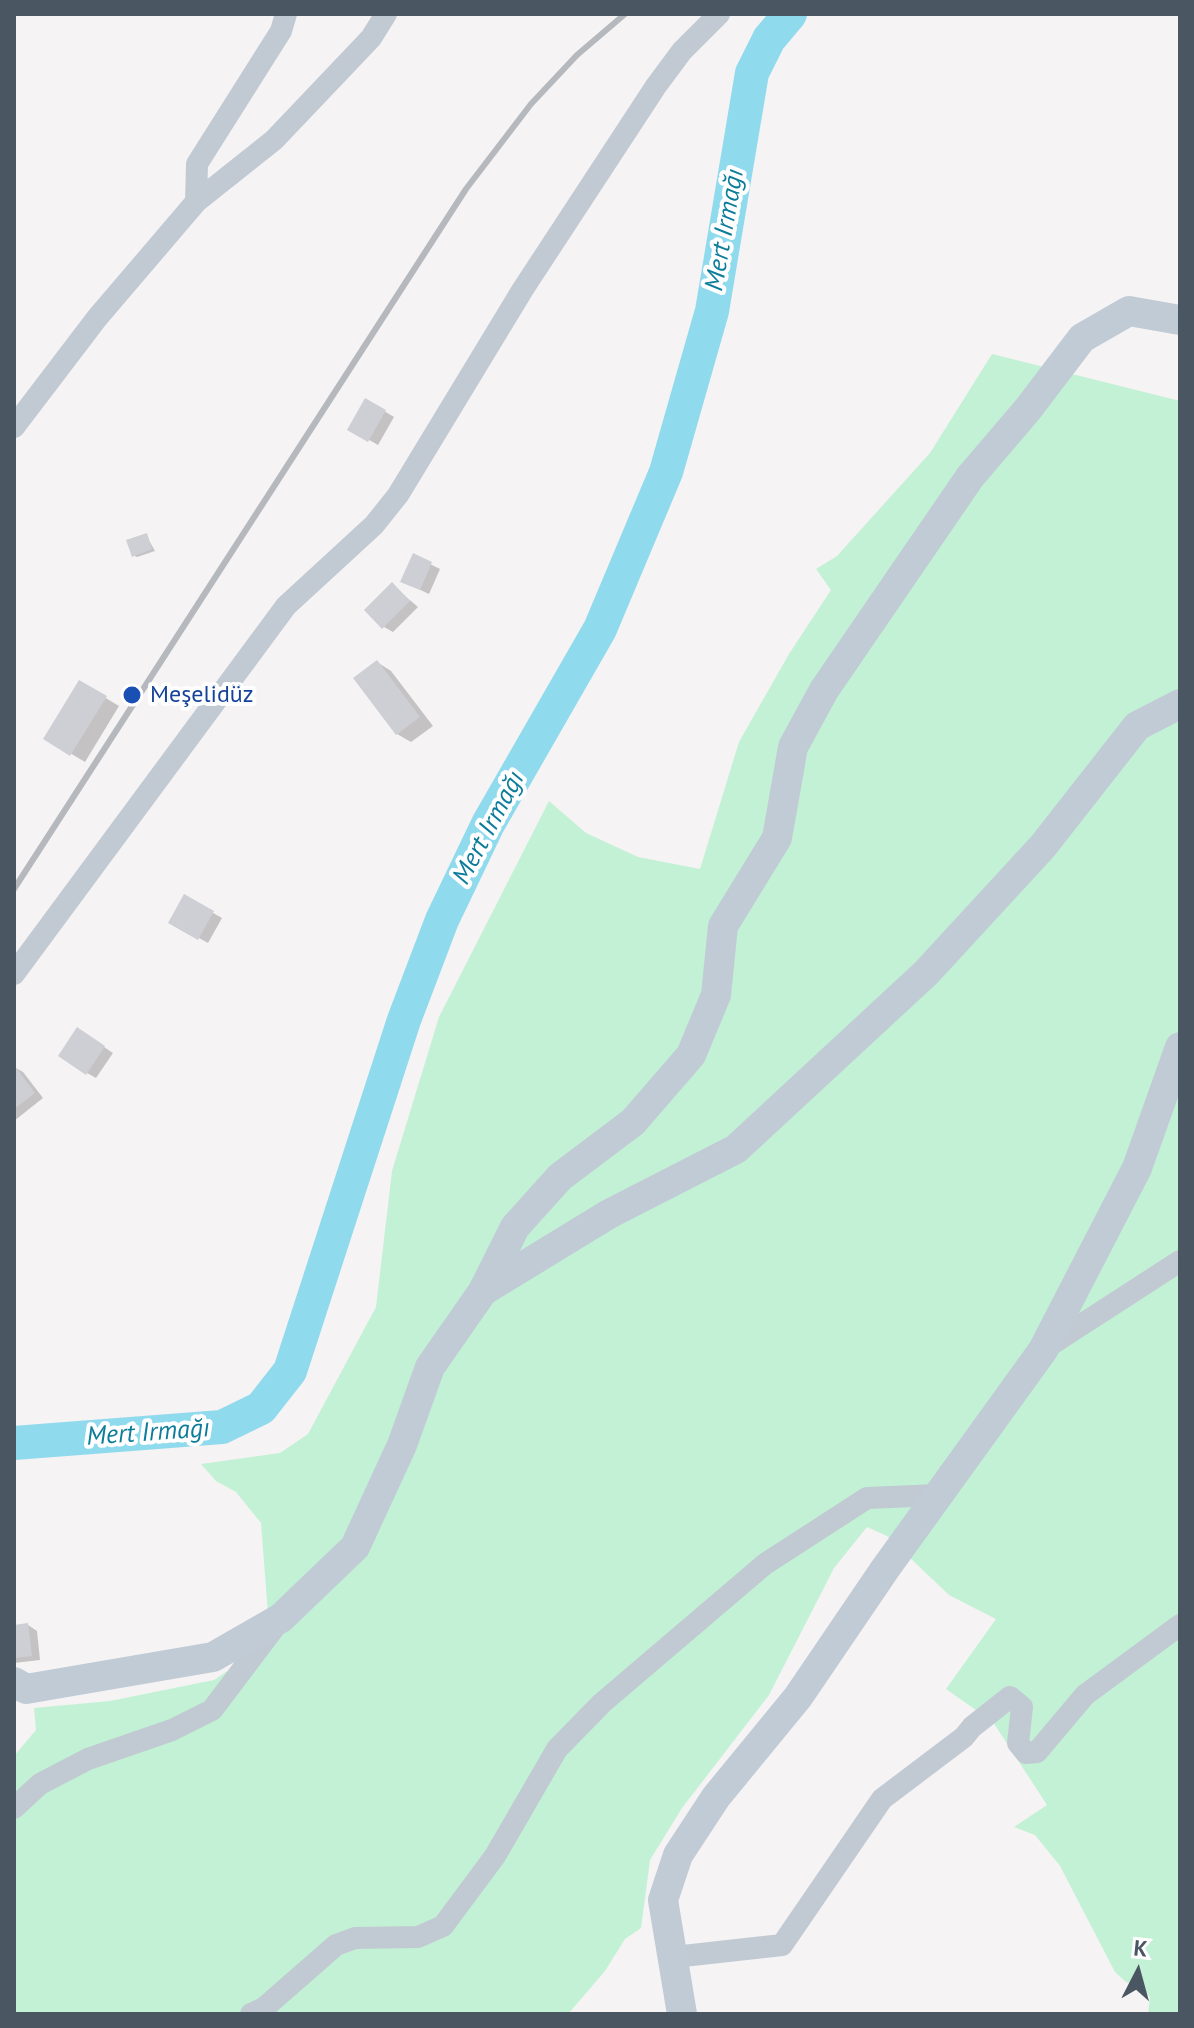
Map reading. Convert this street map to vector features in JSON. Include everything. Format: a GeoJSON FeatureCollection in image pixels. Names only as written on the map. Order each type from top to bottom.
{"type":"FeatureCollection","features":[{"type":"Feature","properties":{"kind":"street"},"geometry":{"type":"LineString","coordinates":[[196,202],[197,164],[281,31],[286,14]]}},
{"type":"Feature","properties":{"kind":"street"},"geometry":{"type":"LineString","coordinates":[[14,427],[97,318],[196,202],[274,140],[371,38],[386,14]]}},
{"type":"Feature","properties":{"kind":"street"},"geometry":{"type":"LineString","coordinates":[[14,974],[286,606],[374,525],[398,495],[523,289],[656,86],[682,51],[719,14]]}},
{"type":"Feature","properties":{"kind":"street"},"geometry":{"type":"LineString","coordinates":[[14,1808],[40,1784],[88,1759],[172,1730],[212,1710],[281,1618],[355,1547],[402,1445],[430,1367],[483,1291],[515,1227],[560,1177],[633,1122],[691,1055],[716,995],[723,926],[777,838],[793,747],[824,690],[970,477],[1028,409],[1082,338],[1129,311],[1180,320]]}},
{"type":"Feature","properties":{"kind":"street"},"geometry":{"type":"LineString","coordinates":[[483,1291],[595,1221],[736,1149],[926,973],[1043,846],[1137,726],[1180,704]]}},
{"type":"Feature","properties":{"kind":"street"},"geometry":{"type":"LineString","coordinates":[[682,2014],[663,1900],[678,1855],[716,1797],[798,1697],[1043,1350],[1137,1168],[1180,1047]]}},
{"type":"Feature","properties":{"kind":"street"},"geometry":{"type":"LineString","coordinates":[[1043,1350],[1180,1261]]}},
{"type":"Feature","properties":{"kind":"street"},"geometry":{"type":"LineString","coordinates":[[251,2014],[264,2008],[336,1945],[355,1938],[418,1937],[443,1926],[495,1856],[557,1749],[602,1703],[765,1564],[867,1498],[938,1495]]}},
{"type":"Feature","properties":{"kind":"street"},"geometry":{"type":"LineString","coordinates":[[18,1692],[213,1657],[281,1618]]}},
{"type":"Feature","properties":{"kind":"street"},"geometry":{"type":"LineString","coordinates":[[674,1957],[782,1945],[882,1799],[964,1737],[1010,1697],[1020,1702],[1022,1707],[1018,1743],[1026,1753],[1037,1752],[1085,1695],[1180,1625]]}},
{"type":"Feature","properties":{"kind":"green space"},"geometry":{"type":"Polygon","coordinates":[[[992,354],[1180,401],[1180,2014],[1148,2014],[1150,1997],[1142,1987],[1126,1982],[1115,1972],[1060,1866],[1035,1835],[1014,1827],[1047,1805],[993,1722],[946,1689],[996,1619],[949,1595],[887,1536],[867,1527],[834,1568],[769,1695],[682,1808],[650,1860],[641,1928],[625,1939],[605,1971],[568,2014],[14,2014],[14,1756],[36,1730],[34,1708],[110,1701],[214,1680],[274,1640],[269,1627],[261,1523],[236,1492],[216,1481],[201,1464],[280,1453],[308,1434],[376,1307],[392,1171],[439,1017],[549,801],[586,833],[638,857],[700,869],[739,742],[789,654],[831,590],[816,569],[837,556],[930,453],[992,354]]]}},
{"type":"Feature","properties":{"kind":"building"},"geometry":{"type":"Polygon","coordinates":[[[365,398],[386,410],[368,442],[347,430],[365,398]]]}},
{"type":"Feature","properties":{"kind":"building"},"geometry":{"type":"Polygon","coordinates":[[[147,533],[152,549],[132,557],[126,540],[147,533]]]}},
{"type":"Feature","properties":{"kind":"building"},"geometry":{"type":"Polygon","coordinates":[[[413,553],[432,562],[420,590],[400,582],[413,553]]]}},
{"type":"Feature","properties":{"kind":"building"},"geometry":{"type":"Polygon","coordinates":[[[392,582],[410,601],[382,629],[364,610],[392,582]]]}},
{"type":"Feature","properties":{"kind":"building"},"geometry":{"type":"Polygon","coordinates":[[[377,660],[420,717],[396,735],[353,678],[377,660]]]}},
{"type":"Feature","properties":{"kind":"building"},"geometry":{"type":"Polygon","coordinates":[[[79,680],[107,696],[70,756],[43,739],[79,680]]]}},
{"type":"Feature","properties":{"kind":"building"},"geometry":{"type":"Polygon","coordinates":[[[184,894],[214,911],[198,940],[168,923],[184,894]]]}},
{"type":"Feature","properties":{"kind":"building"},"geometry":{"type":"Polygon","coordinates":[[[77,1027],[105,1046],[86,1075],[58,1056],[77,1027]]]}},
{"type":"Feature","properties":{"kind":"building"},"geometry":{"type":"Polygon","coordinates":[[[14,1065],[35,1093],[14,1109],[14,1065]]]}},
{"type":"Feature","properties":{"kind":"building"},"geometry":{"type":"Polygon","coordinates":[[[28,1623],[32,1656],[14,1658],[14,1625],[28,1623]]]}},
{"type":"Feature","properties":{"kind":"waterway","name":"Mert Irmağı"},"geometry":{"type":"LineString","coordinates":[[14,1443],[222,1427],[261,1408],[290,1371],[404,1020],[442,920],[488,824],[600,629],[666,472],[712,311],[752,73],[769,39],[790,14]]}},
{"type":"Feature","properties":{"kind":"railway"},"geometry":{"type":"LineString","coordinates":[[14,889],[466,189],[531,104],[577,55],[625,14]]}},
{"type":"Feature","properties":{"kind":"place","name":"Meşelidüz"},"geometry":{"type":"Point","coordinates":[132,695]}}]}
